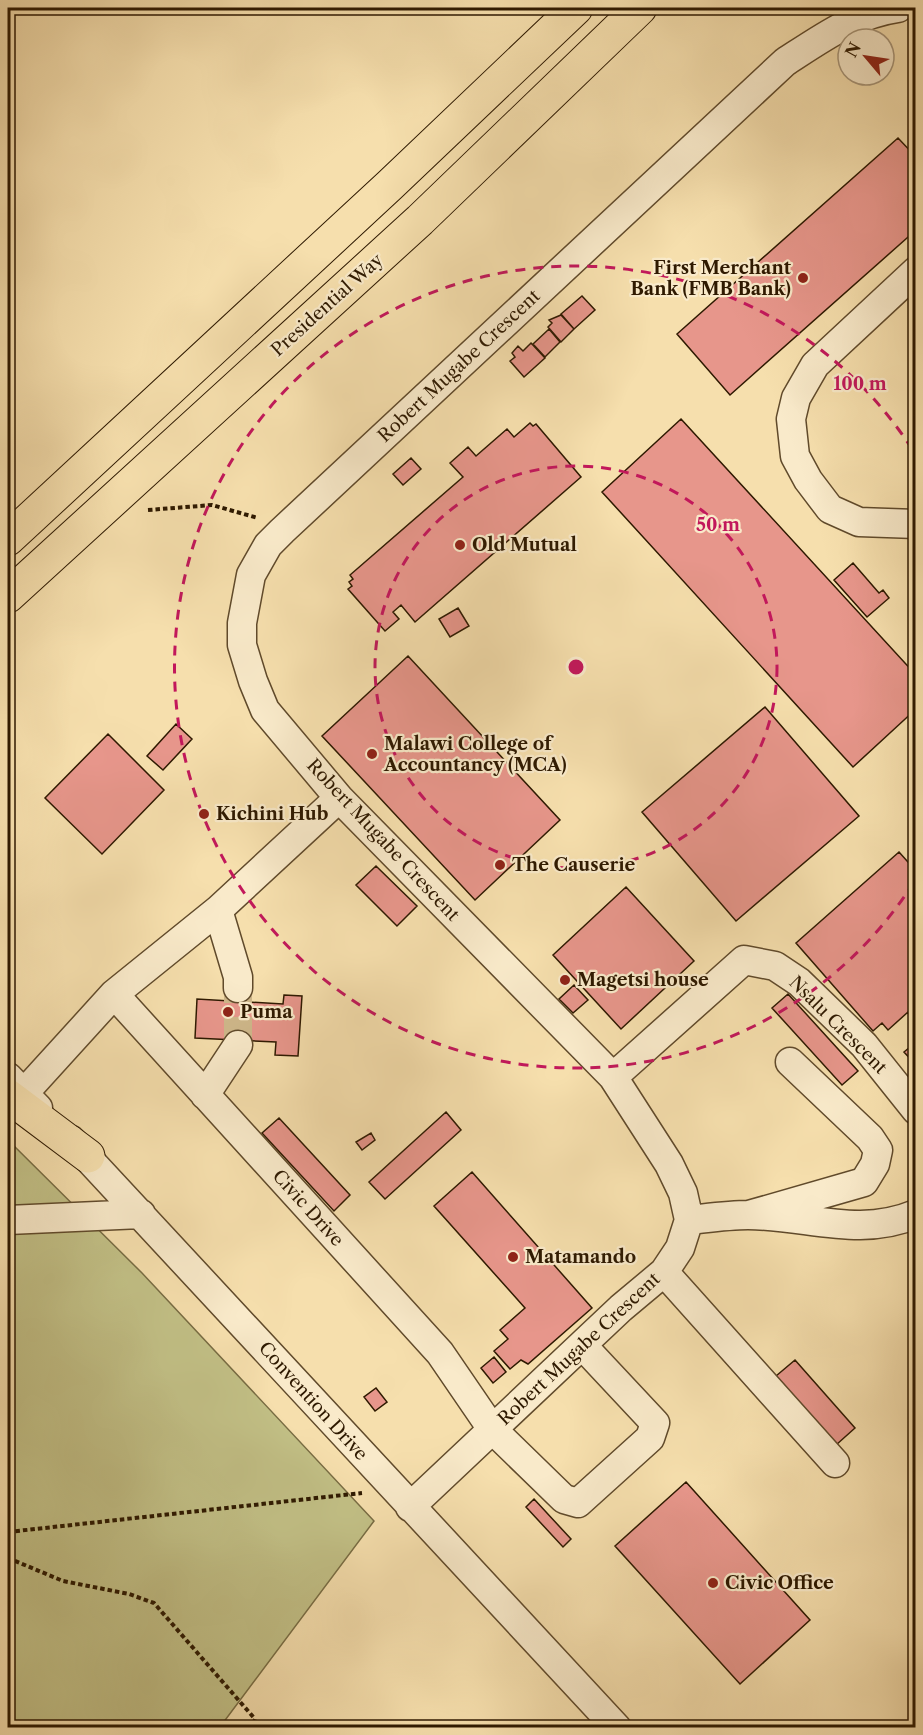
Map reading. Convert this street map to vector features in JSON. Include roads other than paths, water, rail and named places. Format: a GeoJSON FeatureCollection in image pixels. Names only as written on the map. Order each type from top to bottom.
{"type":"FeatureCollection","features":[{"type":"Feature","properties":{"kind":"main road"},"geometry":{"type":"LineString","coordinates":[[8,539],[390,185],[576,8]]}},
{"type":"Feature","properties":{"kind":"main road","name":"Presidential Way"},"geometry":{"type":"LineString","coordinates":[[8,596],[420,220],[640,8]]}},
{"type":"Feature","properties":{"kind":"main road"},"geometry":{"type":"LineString","coordinates":[[8,621],[83,526]]}},
{"type":"Feature","properties":{"kind":"main road"},"geometry":{"type":"LineString","coordinates":[[13,1089],[88,1156]]}},
{"type":"Feature","properties":{"kind":"street","name":"Robert Mugabe Crescent"},"geometry":{"type":"LineString","coordinates":[[402,1498],[492,1429],[664,1272],[680,1248],[689,1220],[683,1193],[669,1164],[613,1077],[339,798],[266,710],[253,681],[242,645],[244,601],[251,575],[268,545],[282,531],[785,62],[837,28],[873,12],[898,8]]}},
{"type":"Feature","properties":{"kind":"street"},"geometry":{"type":"LineString","coordinates":[[915,271],[815,365],[796,399],[791,419],[795,456],[808,480],[830,510],[858,522],[915,524]]}},
{"type":"Feature","properties":{"kind":"street"},"geometry":{"type":"LineString","coordinates":[[13,1089],[114,994],[218,910],[339,798]]}},
{"type":"Feature","properties":{"kind":"street"},"geometry":{"type":"LineString","coordinates":[[218,910],[238,977],[238,988]]}},
{"type":"Feature","properties":{"kind":"street","name":"Nsalu Crescent"},"geometry":{"type":"LineString","coordinates":[[613,1077],[744,960],[775,966],[800,982],[864,1045],[915,1110]]}},
{"type":"Feature","properties":{"kind":"street","name":"Civic Drive"},"geometry":{"type":"LineString","coordinates":[[114,994],[440,1353],[492,1429],[564,1499],[578,1503],[650,1438],[654,1423],[582,1345]]}},
{"type":"Feature","properties":{"kind":"street"},"geometry":{"type":"LineString","coordinates":[[205,1095],[238,1044]]}},
{"type":"Feature","properties":{"kind":"street"},"geometry":{"type":"LineString","coordinates":[[749,1215],[864,1182],[875,1164],[878,1149],[870,1138],[790,1062]]}},
{"type":"Feature","properties":{"kind":"street","name":"Convention Drive"},"geometry":{"type":"LineString","coordinates":[[88,1156],[617,1728]]}},
{"type":"Feature","properties":{"kind":"street"},"geometry":{"type":"LineString","coordinates":[[8,1220],[141,1214]]}},
{"type":"Feature","properties":{"kind":"street"},"geometry":{"type":"LineString","coordinates":[[689,1220],[749,1215],[868,1227],[896,1222],[915,1214]]}},
{"type":"Feature","properties":{"kind":"street"},"geometry":{"type":"LineString","coordinates":[[664,1272],[835,1463]]}},
{"type":"Feature","properties":{"kind":"tunnel"},"geometry":{"type":"LineString","coordinates":[[238,988],[238,1045]]}},
{"type":"Feature","properties":{"kind":"place","name":"First Merchant Bank (FMB Bank)"},"geometry":{"type":"Point","coordinates":[803,278]}},
{"type":"Feature","properties":{"kind":"place","name":"Old Mutual"},"geometry":{"type":"Point","coordinates":[460,545]}},
{"type":"Feature","properties":{"kind":"place","name":"Malawi College of Accountancy (MCA)"},"geometry":{"type":"Point","coordinates":[372,754]}},
{"type":"Feature","properties":{"kind":"place","name":"Kichini Hub"},"geometry":{"type":"Point","coordinates":[204,814]}},
{"type":"Feature","properties":{"kind":"place","name":"The Causerie"},"geometry":{"type":"Point","coordinates":[500,865]}},
{"type":"Feature","properties":{"kind":"place","name":"Magetsi house"},"geometry":{"type":"Point","coordinates":[565,980]}},
{"type":"Feature","properties":{"kind":"place","name":"Puma"},"geometry":{"type":"Point","coordinates":[228,1012]}},
{"type":"Feature","properties":{"kind":"place","name":"Matamando"},"geometry":{"type":"Point","coordinates":[513,1257]}},
{"type":"Feature","properties":{"kind":"place","name":"Civic Office"},"geometry":{"type":"Point","coordinates":[713,1583]}}]}
